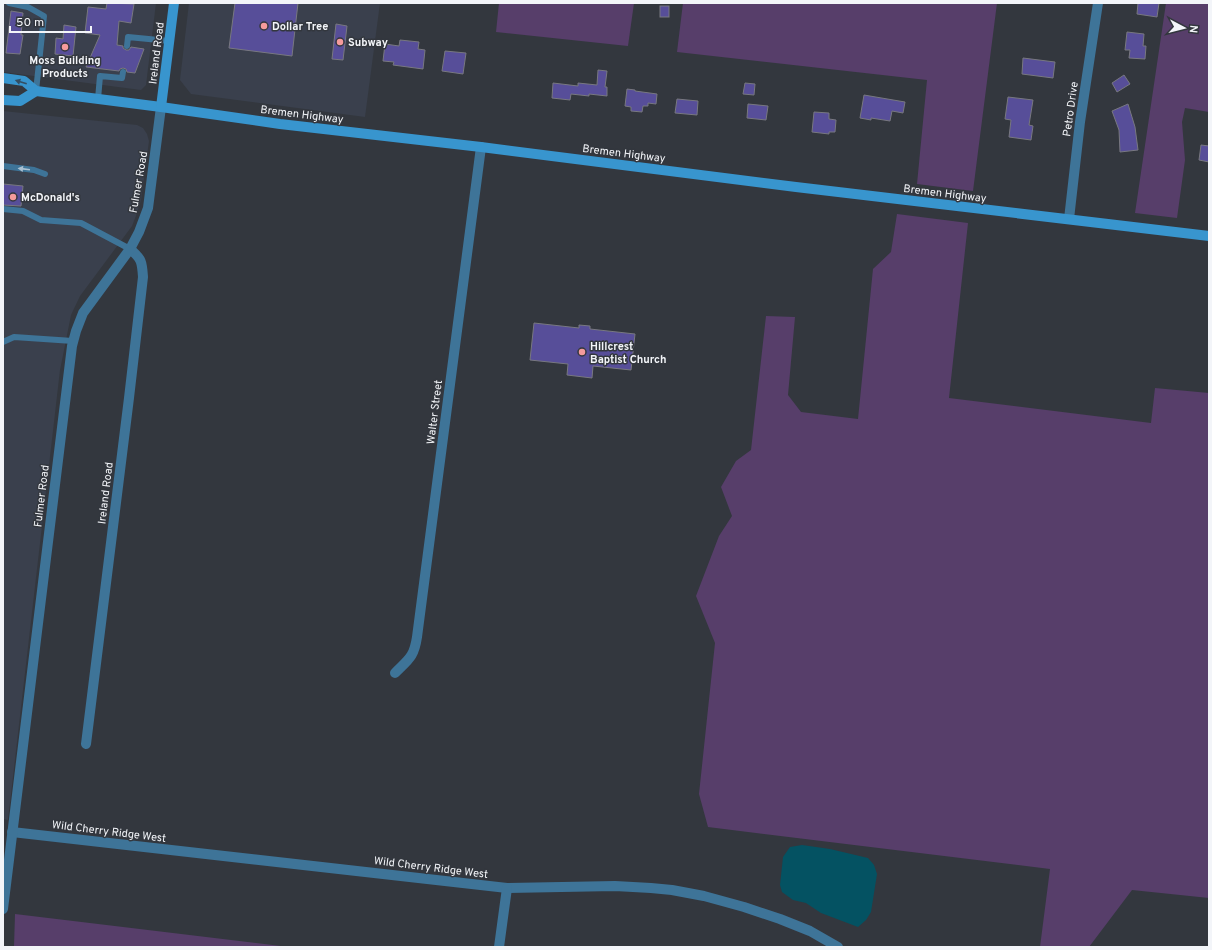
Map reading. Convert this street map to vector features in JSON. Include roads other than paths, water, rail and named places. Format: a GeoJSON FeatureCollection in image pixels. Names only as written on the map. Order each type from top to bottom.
{"type":"FeatureCollection","features":[{"type":"Feature","properties":{"kind":"main road","name":"Ireland Road"},"geometry":{"type":"LineString","coordinates":[[161,107],[174,3]]}},
{"type":"Feature","properties":{"kind":"main road","name":"Bremen Highway"},"geometry":{"type":"LineString","coordinates":[[3,78],[24,81],[36,91],[280,124],[481,147],[796,187],[1209,236]]}},
{"type":"Feature","properties":{"kind":"main road"},"geometry":{"type":"LineString","coordinates":[[3,100],[20,100],[36,91]]}},
{"type":"Feature","properties":{"kind":"street","name":"Petro Drive"},"geometry":{"type":"LineString","coordinates":[[1069,219],[1080,122],[1098,3]]}},
{"type":"Feature","properties":{"kind":"street","name":"Fulmer Road"},"geometry":{"type":"LineString","coordinates":[[3,909],[73,341],[83,313],[130,249],[139,232],[148,208],[161,107]]}},
{"type":"Feature","properties":{"kind":"street","name":"Walter Street"},"geometry":{"type":"LineString","coordinates":[[395,673],[411,657],[418,637],[481,147]]}},
{"type":"Feature","properties":{"kind":"street","name":"Ireland Road"},"geometry":{"type":"LineString","coordinates":[[86,744],[143,277],[142,264],[138,256],[130,249]]}},
{"type":"Feature","properties":{"kind":"street","name":"Wild Cherry Ridge West"},"geometry":{"type":"LineString","coordinates":[[12,832],[507,888],[615,886],[672,890],[704,896],[780,919],[810,931],[838,947]]}},
{"type":"Feature","properties":{"kind":"street"},"geometry":{"type":"LineString","coordinates":[[499,947],[507,888]]}},
{"type":"Feature","properties":{"kind":"lane"},"geometry":{"type":"LineString","coordinates":[[3,3],[28,7],[44,16],[36,91]]}},
{"type":"Feature","properties":{"kind":"lane"},"geometry":{"type":"LineString","coordinates":[[126,46],[128,37],[169,41]]}},
{"type":"Feature","properties":{"kind":"lane"},"geometry":{"type":"LineString","coordinates":[[98,99],[100,76],[122,78],[123,72]]}},
{"type":"Feature","properties":{"kind":"lane"},"geometry":{"type":"LineString","coordinates":[[3,166],[34,170],[45,174]]}},
{"type":"Feature","properties":{"kind":"lane"},"geometry":{"type":"LineString","coordinates":[[3,209],[23,212],[41,220],[81,223],[130,249]]}},
{"type":"Feature","properties":{"kind":"lane"},"geometry":{"type":"LineString","coordinates":[[3,342],[14,337],[73,341]]}},
{"type":"Feature","properties":{"kind":"water"},"geometry":{"type":"Polygon","coordinates":[[[802,845],[830,849],[868,858],[874,865],[877,874],[871,912],[866,920],[858,927],[821,913],[806,903],[793,900],[782,892],[780,885],[783,857],[790,847],[802,845]]]}},
{"type":"Feature","properties":{"kind":"place","name":"Dollar Tree"},"geometry":{"type":"Point","coordinates":[264,26]}},
{"type":"Feature","properties":{"kind":"place","name":"Subway"},"geometry":{"type":"Point","coordinates":[340,42]}},
{"type":"Feature","properties":{"kind":"place","name":"Moss Building Products"},"geometry":{"type":"Point","coordinates":[65,47]}},
{"type":"Feature","properties":{"kind":"place","name":"McDonald's"},"geometry":{"type":"Point","coordinates":[13,197]}},
{"type":"Feature","properties":{"kind":"place","name":"Hillcrest Baptist Church"},"geometry":{"type":"Point","coordinates":[582,352]}}]}
